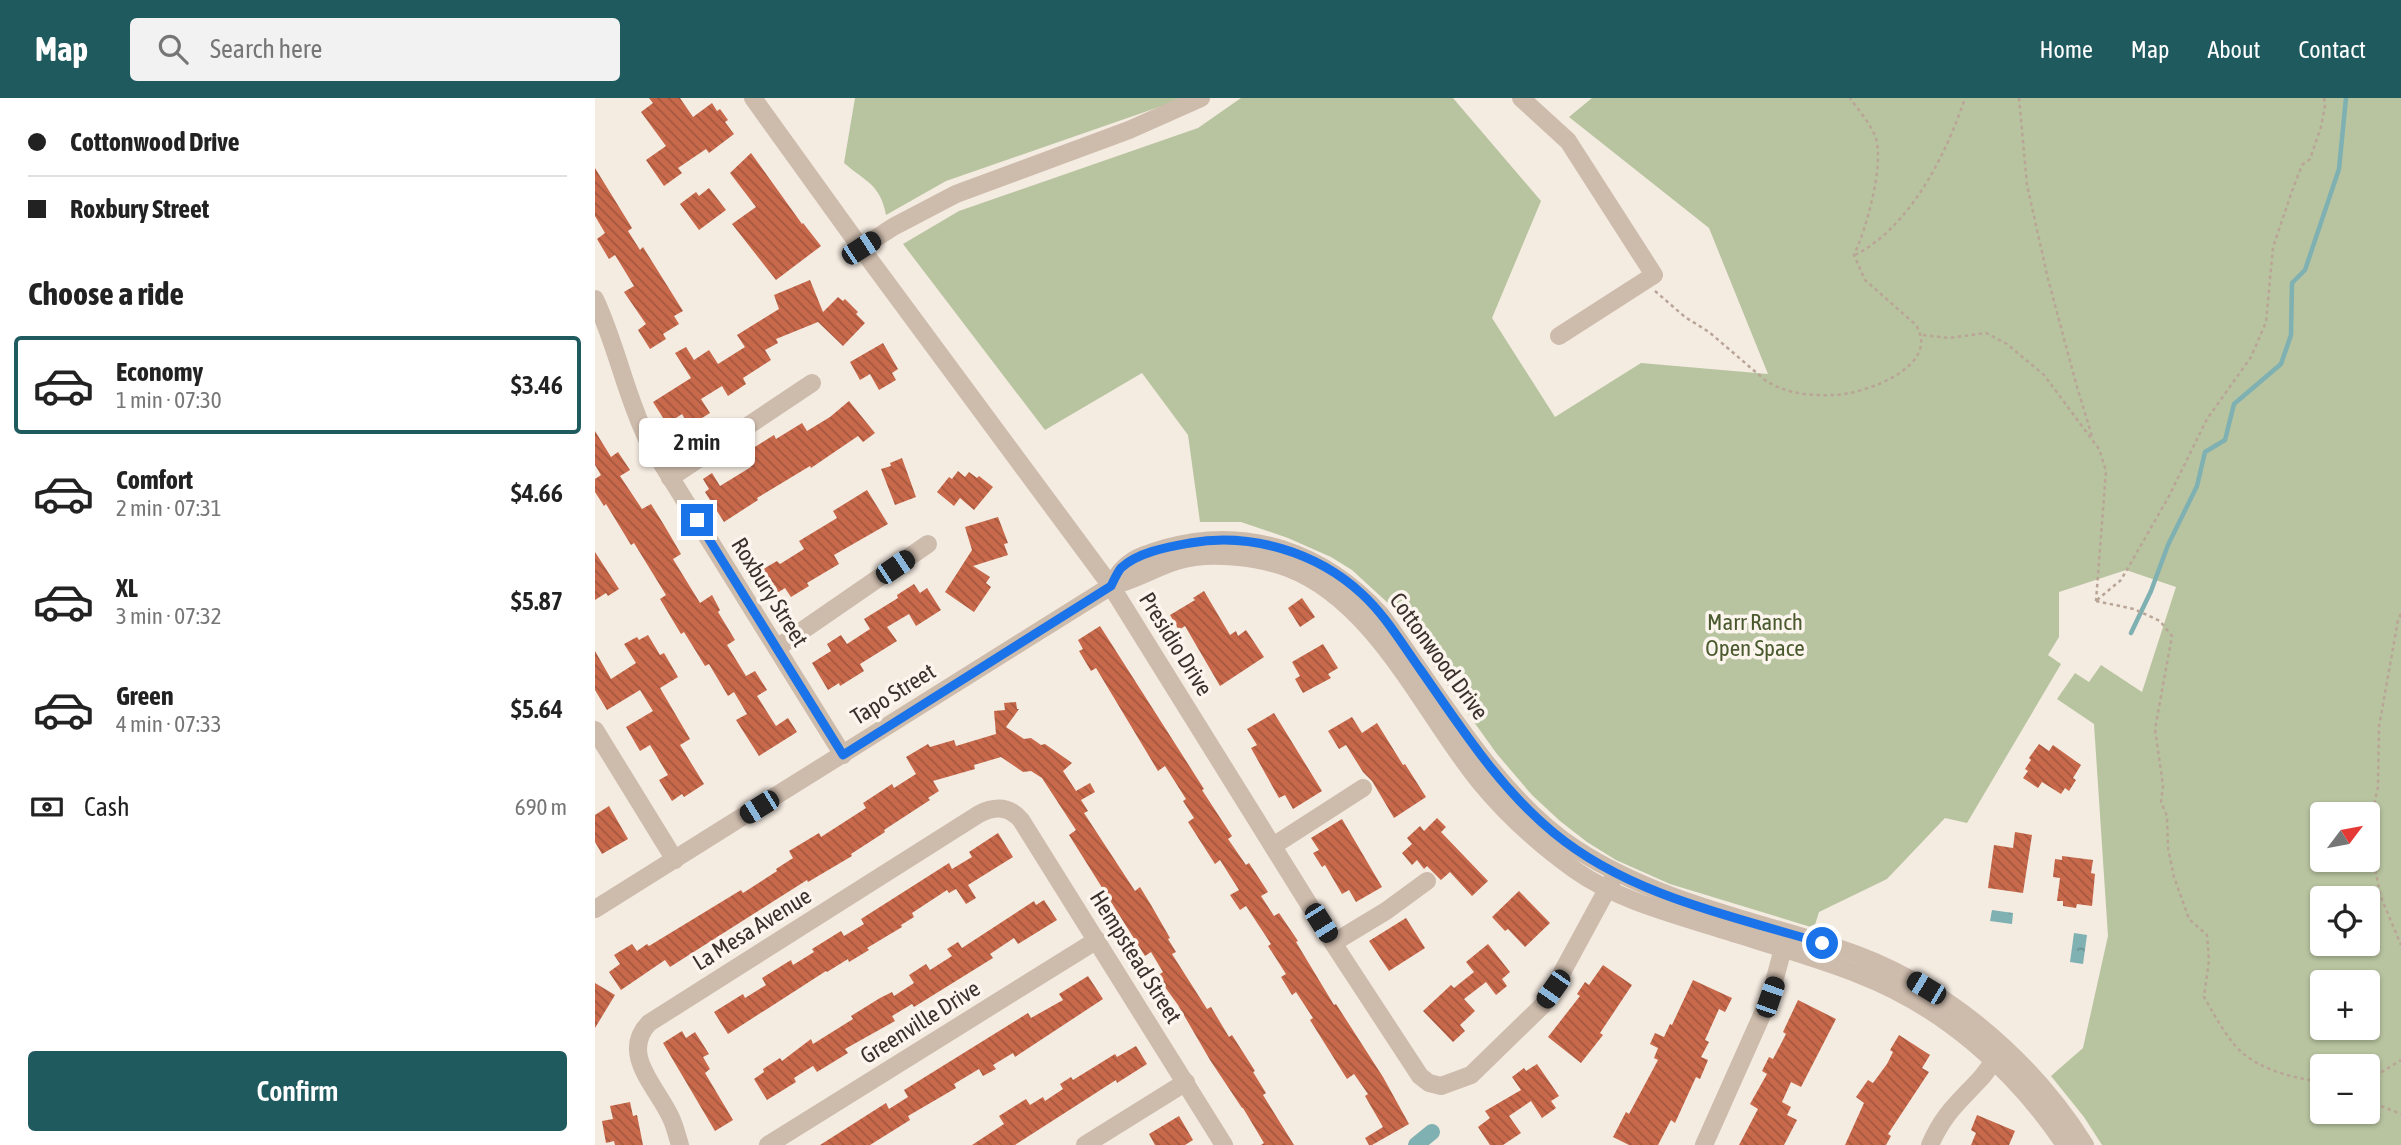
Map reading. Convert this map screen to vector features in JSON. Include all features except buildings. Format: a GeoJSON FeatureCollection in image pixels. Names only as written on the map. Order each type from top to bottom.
{"type":"FeatureCollection","features":[{"type":"Feature","properties":{"kind":"street","name":"Presidio Drive"},"geometry":{"type":"LineString","coordinates":[[753,98],[1111,586],[1333,943],[1420,1076],[1429,1083],[1441,1086],[1471,1075],[1543,1005],[1613,881]]}},
{"type":"Feature","properties":{"kind":"street"},"geometry":{"type":"LineString","coordinates":[[861,248],[893,227],[956,194],[1129,130],[1201,98]]}},
{"type":"Feature","properties":{"kind":"street"},"geometry":{"type":"LineString","coordinates":[[1521,98],[1558,130],[1576,152],[1654,275],[1559,336]]}},
{"type":"Feature","properties":{"kind":"street","name":"Roxbury Street"},"geometry":{"type":"LineString","coordinates":[[595,299],[609,332],[636,418],[670,478],[843,755]]}},
{"type":"Feature","properties":{"kind":"street"},"geometry":{"type":"LineString","coordinates":[[670,478],[812,383]]}},
{"type":"Feature","properties":{"kind":"street"},"geometry":{"type":"LineString","coordinates":[[776,648],[928,544]]}},
{"type":"Feature","properties":{"kind":"street","name":"Cottonwood Drive"},"geometry":{"type":"LineString","coordinates":[[1111,586],[1128,582],[1181,560],[1239,557],[1288,568],[1328,589],[1356,612],[1478,780],[1502,808],[1539,842],[1576,870],[1613,881],[1649,906],[1785,941],[1905,996],[1999,1054],[2053,1098],[2085,1145]]}},
{"type":"Feature","properties":{"kind":"street","name":"Tapo Street"},"geometry":{"type":"LineString","coordinates":[[597,903],[674,860],[1111,586]]}},
{"type":"Feature","properties":{"kind":"street"},"geometry":{"type":"LineString","coordinates":[[595,730],[674,860]]}},
{"type":"Feature","properties":{"kind":"street"},"geometry":{"type":"LineString","coordinates":[[1273,846],[1363,788]]}},
{"type":"Feature","properties":{"kind":"street","name":"Hempstead Street"},"geometry":{"type":"LineString","coordinates":[[997,808],[1007,809],[1021,820],[1224,1145]]}},
{"type":"Feature","properties":{"kind":"street","name":"La Mesa Avenue"},"geometry":{"type":"LineString","coordinates":[[680,1145],[672,1118],[639,1061],[637,1042],[649,1023],[979,814],[997,808]]}},
{"type":"Feature","properties":{"kind":"street"},"geometry":{"type":"LineString","coordinates":[[1333,943],[1386,911],[1427,881]]}},
{"type":"Feature","properties":{"kind":"street","name":"Greenville Drive"},"geometry":{"type":"LineString","coordinates":[[768,1145],[1097,940]]}},
{"type":"Feature","properties":{"kind":"street"},"geometry":{"type":"LineString","coordinates":[[1704,1145],[1770,997],[1785,941]]}},
{"type":"Feature","properties":{"kind":"street"},"geometry":{"type":"LineString","coordinates":[[1930,1145],[1938,1127],[1957,1100],[1982,1077],[1999,1054]]}},
{"type":"Feature","properties":{"kind":"street","name":"Cottonwood Drive"},"geometry":{"type":"LineString","coordinates":[[1999,1054],[2014,1079],[2047,1118],[2064,1145]]}},
{"type":"Feature","properties":{"kind":"street"},"geometry":{"type":"LineString","coordinates":[[1085,1145],[1185,1082]]}},
{"type":"Feature","properties":{"kind":"path"},"geometry":{"type":"LineString","coordinates":[[1646,280],[1661,298],[1709,332],[1765,380],[1801,394],[1835,396],[1878,384],[1912,364],[1920,354],[1922,335],[1916,325],[1865,280],[1854,255],[1862,238],[1878,165],[1876,138],[1850,98]]}},
{"type":"Feature","properties":{"kind":"path"},"geometry":{"type":"LineString","coordinates":[[1854,255],[1867,248],[1892,226],[1918,195],[1949,141],[1965,98]]}},
{"type":"Feature","properties":{"kind":"path"},"geometry":{"type":"LineString","coordinates":[[2019,98],[2027,185],[2073,375],[2094,442]]}},
{"type":"Feature","properties":{"kind":"path"},"geometry":{"type":"LineString","coordinates":[[2096,601],[2121,580],[2168,498],[2207,419],[2251,358],[2266,323],[2273,247],[2302,165],[2309,159],[2321,127],[2324,98]]}},
{"type":"Feature","properties":{"kind":"path"},"geometry":{"type":"LineString","coordinates":[[1922,335],[1949,338],[1986,333],[2007,344],[2044,375],[2099,449],[2106,471],[2096,601]]}},
{"type":"Feature","properties":{"kind":"path"},"geometry":{"type":"LineString","coordinates":[[2096,601],[2134,609],[2160,621],[2172,636],[2155,729],[2163,786],[2161,802],[2167,816],[2168,848],[2174,877],[2189,919],[2207,935],[2209,960],[2204,997],[2243,1055],[2287,1076],[2310,1080]]}},
{"type":"Feature","properties":{"kind":"path"},"geometry":{"type":"LineString","coordinates":[[2375,802],[2378,788],[2379,727],[2401,614]]}},
{"type":"Feature","properties":{"kind":"path"},"geometry":{"type":"LineString","coordinates":[[2376,872],[2381,897],[2401,945]]}},
{"type":"Feature","properties":{"kind":"path"},"geometry":{"type":"LineString","coordinates":[[2380,1073],[2401,1060]]}},
{"type":"Feature","properties":{"kind":"path"},"geometry":{"type":"LineString","coordinates":[[2380,1106],[2401,1114]]}},
{"type":"Feature","properties":{"kind":"green space"},"geometry":{"type":"Polygon","coordinates":[[[855,98],[1185,98],[946,181],[886,215],[876,190],[844,163],[855,98]]]}},
{"type":"Feature","properties":{"kind":"green space","name":"Marr Ranch Open Space"},"geometry":{"type":"Polygon","coordinates":[[[1241,98],[1453,98],[1541,201],[1492,318],[1555,417],[1641,363],[1768,374],[1709,228],[1569,117],[1592,98],[2401,98],[2401,1145],[2102,1145],[2084,1117],[2051,1076],[2083,1048],[2108,936],[2094,724],[2057,699],[2075,673],[2089,682],[2101,665],[2142,692],[2176,587],[2126,570],[2059,592],[2059,637],[2048,655],[2061,664],[1967,823],[1945,818],[1887,879],[1819,912],[1814,928],[1670,884],[1616,860],[1587,842],[1532,795],[1497,754],[1389,604],[1352,570],[1331,557],[1288,538],[1241,522],[1200,522],[1188,435],[1142,373],[1045,430],[903,244],[959,211],[1198,128],[1241,98]]]}},
{"type":"Feature","properties":{"kind":"water"},"geometry":{"type":"Polygon","coordinates":[[[1992,910],[2013,913],[2012,924],[1990,921],[1992,910]]]}},
{"type":"Feature","properties":{"kind":"water"},"geometry":{"type":"Polygon","coordinates":[[[2074,933],[2087,935],[2083,964],[2070,962],[2074,933]]]}},
{"type":"Feature","properties":{"kind":"waterway"},"geometry":{"type":"LineString","coordinates":[[2131,633],[2151,591],[2168,545],[2197,486],[2205,452],[2225,440],[2234,404],[2281,364],[2291,335],[2292,283],[2305,270],[2339,169],[2346,98]]}},
{"type":"Feature","properties":{"kind":"waterway"},"geometry":{"type":"LineString","coordinates":[[1416,1145],[1432,1132]]}},
{"type":"Feature","properties":{"kind":"route"},"geometry":{"type":"LineString","coordinates":[[697,520],[843,755],[1111,586],[1119,569],[1132,560],[1175,545],[1227,539],[1254,542],[1298,554],[1341,577],[1362,594],[1381,615],[1493,770],[1517,798],[1555,834],[1629,880],[1670,896],[1822,943]]}}]}
